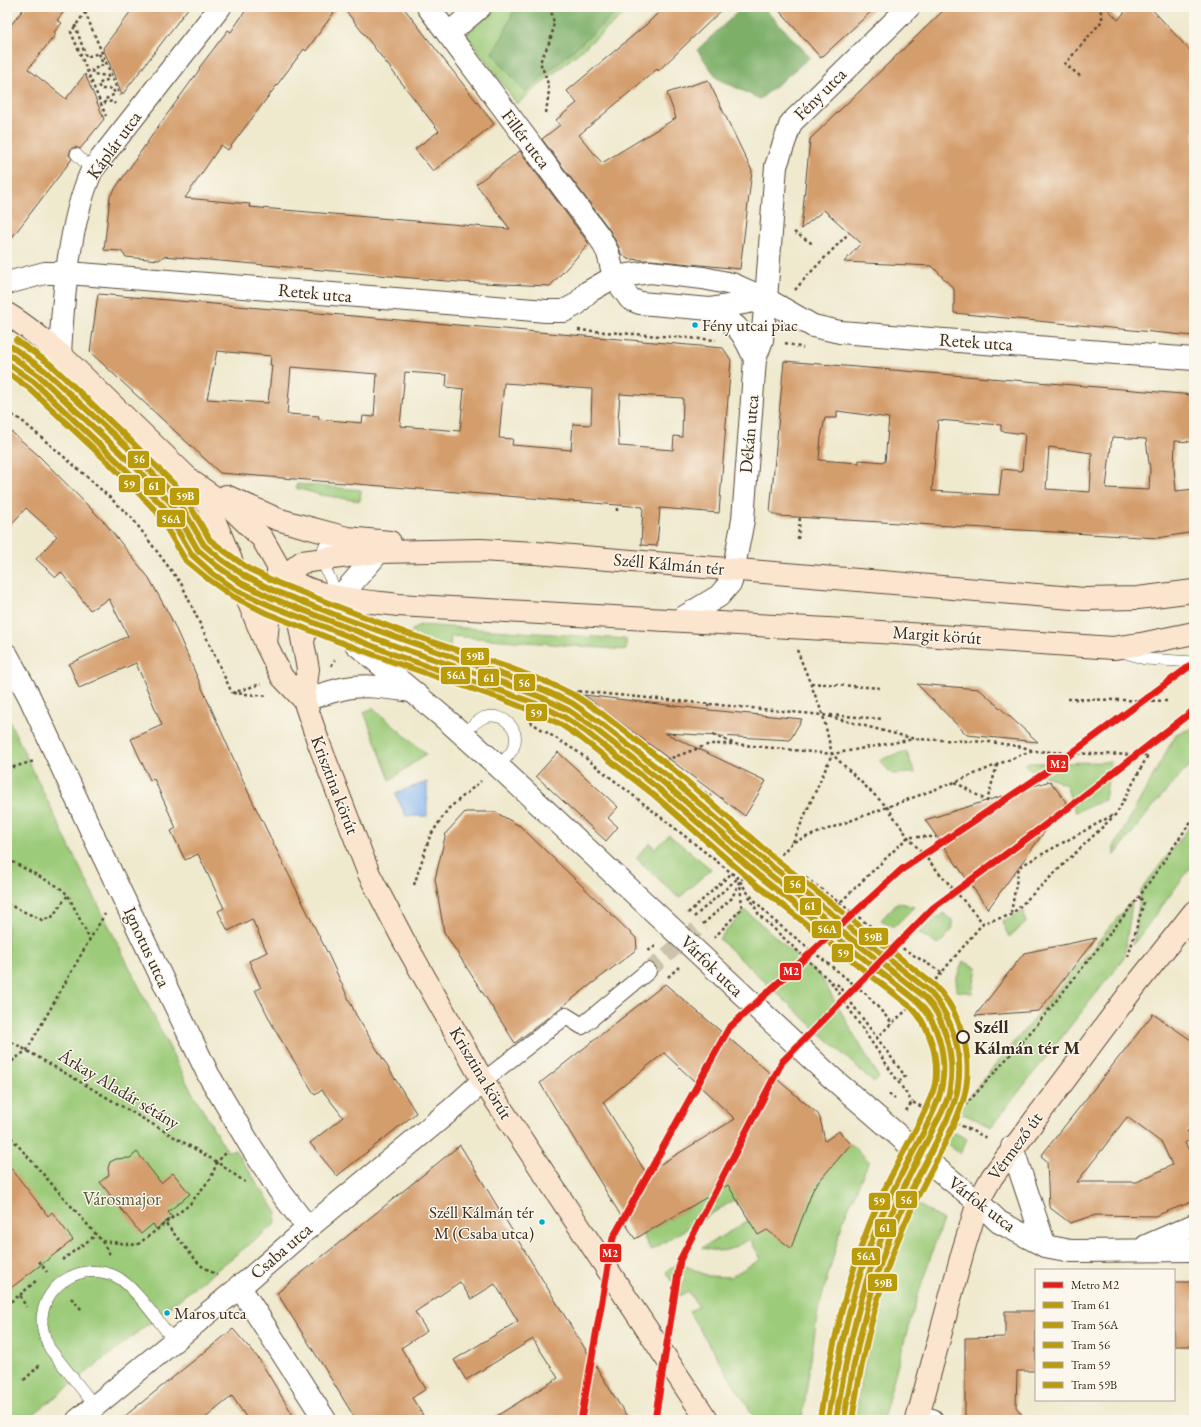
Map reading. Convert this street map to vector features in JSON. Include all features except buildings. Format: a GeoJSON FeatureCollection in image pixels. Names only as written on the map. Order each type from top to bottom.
{"type":"FeatureCollection","features":[{"type":"Feature","properties":{"kind":"main road"},"geometry":{"type":"LineString","coordinates":[[7,314],[18,320],[60,354],[191,481],[233,510],[262,538],[284,577],[299,622],[303,640]]}},
{"type":"Feature","properties":{"kind":"main road"},"geometry":{"type":"LineString","coordinates":[[191,481],[208,505],[262,559],[284,577],[312,591],[339,598],[398,605],[679,620]]}},
{"type":"Feature","properties":{"kind":"main road"},"geometry":{"type":"LineString","coordinates":[[191,481],[277,519],[347,538],[480,550]]}},
{"type":"Feature","properties":{"kind":"main road"},"geometry":{"type":"LineString","coordinates":[[208,505],[266,644]]}},
{"type":"Feature","properties":{"kind":"main road","name":"Széll Kálmán tér"},"geometry":{"type":"LineString","coordinates":[[266,644],[269,610],[272,598],[284,577],[302,562],[378,552],[480,550],[734,569]]}},
{"type":"Feature","properties":{"kind":"main road"},"geometry":{"type":"LineString","coordinates":[[734,569],[1084,599],[1138,598],[1194,591]]}},
{"type":"Feature","properties":{"kind":"main road"},"geometry":{"type":"LineString","coordinates":[[303,640],[313,614],[318,609],[339,598]]}},
{"type":"Feature","properties":{"kind":"main road","name":"Margit körút"},"geometry":{"type":"LineString","coordinates":[[679,620],[924,634],[1113,648],[1194,633]]}},
{"type":"Feature","properties":{"kind":"main road","name":"Krisztina körút"},"geometry":{"type":"LineString","coordinates":[[303,640],[308,669],[304,700]]}},
{"type":"Feature","properties":{"kind":"main road","name":"Krisztina körút"},"geometry":{"type":"LineString","coordinates":[[266,644],[282,677],[304,700],[318,742],[369,874],[404,941],[483,1081],[707,1420]]}},
{"type":"Feature","properties":{"kind":"main road","name":"Vérmező út"},"geometry":{"type":"LineString","coordinates":[[922,1419],[963,1251],[978,1202],[992,1176],[1012,1147],[1194,912]]}},
{"type":"Feature","properties":{"kind":"street","name":"Káplár utca"},"geometry":{"type":"LineString","coordinates":[[60,354],[62,318],[79,209],[87,181],[92,170],[220,7]]}},
{"type":"Feature","properties":{"kind":"street","name":"Fillér utca"},"geometry":{"type":"LineString","coordinates":[[428,7],[599,236],[608,253],[614,277]]}},
{"type":"Feature","properties":{"kind":"street"},"geometry":{"type":"LineString","coordinates":[[448,34],[480,7]]}},
{"type":"Feature","properties":{"kind":"street","name":"Fény utca"},"geometry":{"type":"LineString","coordinates":[[766,299],[776,166],[791,123],[909,7]]}},
{"type":"Feature","properties":{"kind":"street","name":"Retek utca"},"geometry":{"type":"LineString","coordinates":[[7,284],[45,273],[68,273],[546,311],[564,311],[577,304],[588,292],[614,277],[650,272],[703,278],[732,284],[766,299],[813,326],[840,332],[1194,359]]}},
{"type":"Feature","properties":{"kind":"street"},"geometry":{"type":"LineString","coordinates":[[614,277],[630,299],[640,303],[710,309],[766,299]]}},
{"type":"Feature","properties":{"kind":"street","name":"Dékán utca"},"geometry":{"type":"LineString","coordinates":[[734,569],[743,520],[755,359],[762,340],[766,299]]}},
{"type":"Feature","properties":{"kind":"street"},"geometry":{"type":"LineString","coordinates":[[710,309],[726,319],[739,330],[746,340],[755,359]]}},
{"type":"Feature","properties":{"kind":"street"},"geometry":{"type":"LineString","coordinates":[[339,598],[378,552]]}},
{"type":"Feature","properties":{"kind":"street","name":"Széll Kálmán tér"},"geometry":{"type":"LineString","coordinates":[[679,620],[722,593],[731,582],[734,569]]}},
{"type":"Feature","properties":{"kind":"street","name":"Várfok utca"},"geometry":{"type":"LineString","coordinates":[[339,598],[343,626],[356,644],[463,734],[832,1078],[890,1129],[978,1202],[999,1222],[1045,1246],[1070,1251],[1194,1250]]}},
{"type":"Feature","properties":{"kind":"street","name":"Ignotus utca"},"geometry":{"type":"LineString","coordinates":[[7,655],[29,696],[56,756],[208,1074],[250,1145],[308,1228]]}},
{"type":"Feature","properties":{"kind":"street","name":"Várfok utca"},"geometry":{"type":"LineString","coordinates":[[304,700],[347,688],[365,686],[386,687],[413,692]]}},
{"type":"Feature","properties":{"kind":"street"},"geometry":{"type":"LineString","coordinates":[[483,1081],[566,1016],[582,1026],[648,971]]}},
{"type":"Feature","properties":{"kind":"street","name":"Csaba utca"},"geometry":{"type":"LineString","coordinates":[[78,1420],[452,1109],[483,1081]]}},
{"type":"Feature","properties":{"kind":"street","name":"Várfok utca"},"geometry":{"type":"LineString","coordinates":[[1012,1147],[1045,1246]]}},
{"type":"Feature","properties":{"kind":"street"},"geometry":{"type":"LineString","coordinates":[[1138,1250],[1194,1225]]}},
{"type":"Feature","properties":{"kind":"street"},"geometry":{"type":"LineString","coordinates":[[239,1286],[325,1420]]}},
{"type":"Feature","properties":{"kind":"lane"},"geometry":{"type":"LineString","coordinates":[[76,154],[92,170]]}},
{"type":"Feature","properties":{"kind":"lane"},"geometry":{"type":"LineString","coordinates":[[339,598],[321,559],[324,547],[347,538]]}},
{"type":"Feature","properties":{"kind":"lane"},"geometry":{"type":"LineString","coordinates":[[1113,648],[1145,659],[1194,662]]}},
{"type":"Feature","properties":{"kind":"lane"},"geometry":{"type":"LineString","coordinates":[[463,734],[484,717],[502,717],[509,722],[514,730],[515,739],[513,748],[509,755],[498,766]]}},
{"type":"Feature","properties":{"kind":"lane"},"geometry":{"type":"LineString","coordinates":[[95,1406],[54,1354],[45,1339],[42,1328],[44,1306],[55,1287],[63,1280],[73,1275],[95,1271],[106,1272],[116,1276],[125,1282],[174,1341]]}},
{"type":"Feature","properties":{"kind":"path"},"geometry":{"type":"LineString","coordinates":[[89,7],[71,32],[106,116]]}},
{"type":"Feature","properties":{"kind":"path"},"geometry":{"type":"LineString","coordinates":[[546,113],[549,91],[540,62],[552,38],[553,14],[548,7]]}},
{"type":"Feature","properties":{"kind":"path"},"geometry":{"type":"LineString","coordinates":[[1080,76],[1065,64],[1102,21],[1102,13],[1096,7]]}},
{"type":"Feature","properties":{"kind":"path"},"geometry":{"type":"LineString","coordinates":[[85,12],[120,98]]}},
{"type":"Feature","properties":{"kind":"path"},"geometry":{"type":"LineString","coordinates":[[75,25],[86,57],[99,54],[103,65],[92,70],[93,74],[108,76],[109,79],[98,84],[100,89],[113,89],[115,94],[104,100],[105,103],[113,101],[115,105]]}},
{"type":"Feature","properties":{"kind":"path"},"geometry":{"type":"LineString","coordinates":[[792,231],[813,244]]}},
{"type":"Feature","properties":{"kind":"path"},"geometry":{"type":"LineString","coordinates":[[792,293],[850,233]]}},
{"type":"Feature","properties":{"kind":"path"},"geometry":{"type":"LineString","coordinates":[[7,412],[21,420],[84,474],[132,518],[182,585],[232,693]]}},
{"type":"Feature","properties":{"kind":"path"},"geometry":{"type":"LineString","coordinates":[[617,505],[617,511]]}},
{"type":"Feature","properties":{"kind":"path"},"geometry":{"type":"LineString","coordinates":[[798,539],[800,517]]}},
{"type":"Feature","properties":{"kind":"path"},"geometry":{"type":"LineString","coordinates":[[797,648],[823,715],[832,754],[887,807],[908,837],[983,923]]}},
{"type":"Feature","properties":{"kind":"path"},"geometry":{"type":"LineString","coordinates":[[810,683],[880,688]]}},
{"type":"Feature","properties":{"kind":"path"},"geometry":{"type":"LineString","coordinates":[[883,718],[823,715],[576,691],[710,796],[735,833],[770,866],[806,878],[889,940],[941,972]]}},
{"type":"Feature","properties":{"kind":"path"},"geometry":{"type":"LineString","coordinates":[[1068,699],[1170,701]]}},
{"type":"Feature","properties":{"kind":"path"},"geometry":{"type":"LineString","coordinates":[[708,704],[709,710]]}},
{"type":"Feature","properties":{"kind":"path"},"geometry":{"type":"LineString","coordinates":[[823,715],[916,739],[990,742],[1023,747],[1034,751],[1148,755],[1117,813],[1011,915],[983,923],[922,996],[877,1037]]}},
{"type":"Feature","properties":{"kind":"path"},"geometry":{"type":"LineString","coordinates":[[524,719],[578,752],[739,879],[759,915],[831,982],[912,1102],[986,1138]]}},
{"type":"Feature","properties":{"kind":"path"},"geometry":{"type":"LineString","coordinates":[[713,735],[734,744]]}},
{"type":"Feature","properties":{"kind":"path"},"geometry":{"type":"LineString","coordinates":[[665,760],[710,744],[734,744],[832,754],[916,739]]}},
{"type":"Feature","properties":{"kind":"path"},"geometry":{"type":"LineString","coordinates":[[793,842],[1034,751]]}},
{"type":"Feature","properties":{"kind":"path"},"geometry":{"type":"LineString","coordinates":[[696,916],[739,879],[770,866],[793,842],[832,754]]}},
{"type":"Feature","properties":{"kind":"path"},"geometry":{"type":"LineString","coordinates":[[7,769],[56,756]]}},
{"type":"Feature","properties":{"kind":"path"},"geometry":{"type":"LineString","coordinates":[[955,782],[987,801],[997,765]]}},
{"type":"Feature","properties":{"kind":"path"},"geometry":{"type":"LineString","coordinates":[[414,885],[430,836],[448,808],[498,766]]}},
{"type":"Feature","properties":{"kind":"path"},"geometry":{"type":"LineString","coordinates":[[1011,915],[1018,867],[1117,813]]}},
{"type":"Feature","properties":{"kind":"path"},"geometry":{"type":"LineString","coordinates":[[961,1110],[1036,1026],[1139,897],[1194,817]]}},
{"type":"Feature","properties":{"kind":"path"},"geometry":{"type":"LineString","coordinates":[[828,914],[908,837],[936,837]]}},
{"type":"Feature","properties":{"kind":"path"},"geometry":{"type":"LineString","coordinates":[[7,859],[59,887],[68,896],[90,939]]}},
{"type":"Feature","properties":{"kind":"path"},"geometry":{"type":"LineString","coordinates":[[690,912],[732,873]]}},
{"type":"Feature","properties":{"kind":"path"},"geometry":{"type":"LineString","coordinates":[[703,924],[732,898],[739,879]]}},
{"type":"Feature","properties":{"kind":"path"},"geometry":{"type":"LineString","coordinates":[[715,936],[742,908],[739,879]]}},
{"type":"Feature","properties":{"kind":"path"},"geometry":{"type":"LineString","coordinates":[[7,1065],[27,1050],[119,889]]}},
{"type":"Feature","properties":{"kind":"path"},"geometry":{"type":"LineString","coordinates":[[747,892],[772,919],[866,994],[892,1024]]}},
{"type":"Feature","properties":{"kind":"path"},"geometry":{"type":"LineString","coordinates":[[7,904],[42,920],[52,917],[68,896]]}},
{"type":"Feature","properties":{"kind":"path"},"geometry":{"type":"LineString","coordinates":[[1127,960],[1144,902],[1139,897]]}},
{"type":"Feature","properties":{"kind":"path"},"geometry":{"type":"LineString","coordinates":[[665,979],[681,965]]}},
{"type":"Feature","properties":{"kind":"path"},"geometry":{"type":"LineString","coordinates":[[831,982],[838,985],[905,1076],[900,1081]]}},
{"type":"Feature","properties":{"kind":"path","name":"Árkay Aladár sétány"},"geometry":{"type":"LineString","coordinates":[[7,1039],[217,1162],[211,1178],[189,1205],[166,1224]]}},
{"type":"Feature","properties":{"kind":"path"},"geometry":{"type":"LineString","coordinates":[[890,1129],[904,1116],[912,1102]]}},
{"type":"Feature","properties":{"kind":"path"},"geometry":{"type":"LineString","coordinates":[[7,1133],[96,1235]]}},
{"type":"Feature","properties":{"kind":"path"},"geometry":{"type":"LineString","coordinates":[[849,1420],[864,1341],[878,1290],[896,1234],[909,1203]]}},
{"type":"Feature","properties":{"kind":"path"},"geometry":{"type":"LineString","coordinates":[[101,1240],[137,1245],[166,1224],[200,1265],[216,1275]]}},
{"type":"Feature","properties":{"kind":"path"},"geometry":{"type":"LineString","coordinates":[[39,1262],[47,1272]]}},
{"type":"Feature","properties":{"kind":"path"},"geometry":{"type":"LineString","coordinates":[[7,1305],[10,1302]]}},
{"type":"Feature","properties":{"kind":"path"},"geometry":{"type":"LineString","coordinates":[[24,1380],[54,1354]]}},
{"type":"Feature","properties":{"kind":"green space"},"geometry":{"type":"Polygon","coordinates":[[[498,7],[633,7],[517,104],[466,34],[498,7]]]}},
{"type":"Feature","properties":{"kind":"green space"},"geometry":{"type":"Polygon","coordinates":[[[515,7],[623,7],[525,92],[492,53],[503,36],[515,7]]]}},
{"type":"Feature","properties":{"kind":"green space"},"geometry":{"type":"Polygon","coordinates":[[[743,7],[763,7],[810,57],[760,99],[718,79],[697,50],[743,7]]]}},
{"type":"Feature","properties":{"kind":"green space"},"geometry":{"type":"Polygon","coordinates":[[[297,484],[361,490],[360,501],[321,495],[296,488],[297,484]]]}},
{"type":"Feature","properties":{"kind":"green space"},"geometry":{"type":"Polygon","coordinates":[[[420,625],[626,639],[626,650],[451,636],[450,648],[411,644],[409,641],[409,635],[420,625]]]}},
{"type":"Feature","properties":{"kind":"green space"},"geometry":{"type":"Polygon","coordinates":[[[373,708],[426,754],[390,780],[364,712],[373,708]]]}},
{"type":"Feature","properties":{"kind":"green space","name":"Városmajor"},"geometry":{"type":"Polygon","coordinates":[[[7,716],[71,850],[188,1085],[227,1151],[235,1150],[277,1213],[275,1224],[26,1420],[7,1420],[7,716]]]}},
{"type":"Feature","properties":{"kind":"green space"},"geometry":{"type":"Polygon","coordinates":[[[1194,728],[1194,761],[1158,800],[1114,856],[1114,847],[1176,734],[1194,728]]]}},
{"type":"Feature","properties":{"kind":"green space"},"geometry":{"type":"Polygon","coordinates":[[[906,751],[915,773],[892,774],[879,760],[906,751]]]}},
{"type":"Feature","properties":{"kind":"green space"},"geometry":{"type":"Polygon","coordinates":[[[1111,762],[1105,800],[1075,812],[1066,785],[1026,767],[1026,763],[1111,762]]]}},
{"type":"Feature","properties":{"kind":"green space"},"geometry":{"type":"Polygon","coordinates":[[[1194,821],[1194,863],[1133,945],[1141,890],[1194,821]]]}},
{"type":"Feature","properties":{"kind":"green space"},"geometry":{"type":"Polygon","coordinates":[[[669,835],[711,869],[679,898],[636,858],[650,843],[655,849],[669,835]]]}},
{"type":"Feature","properties":{"kind":"green space"},"geometry":{"type":"Polygon","coordinates":[[[898,902],[914,907],[894,927],[881,920],[898,902]]]}},
{"type":"Feature","properties":{"kind":"green space"},"geometry":{"type":"Polygon","coordinates":[[[1130,903],[1132,904],[1124,958],[991,1127],[957,1111],[1130,903]]]}},
{"type":"Feature","properties":{"kind":"green space"},"geometry":{"type":"Polygon","coordinates":[[[745,910],[821,977],[879,1078],[874,1083],[719,939],[745,910]]]}},
{"type":"Feature","properties":{"kind":"green space"},"geometry":{"type":"Polygon","coordinates":[[[1023,911],[1026,923],[1009,937],[1002,922],[1023,911]]]}},
{"type":"Feature","properties":{"kind":"green space"},"geometry":{"type":"Polygon","coordinates":[[[943,913],[952,920],[952,930],[938,945],[919,933],[943,913]]]}},
{"type":"Feature","properties":{"kind":"green space"},"geometry":{"type":"Polygon","coordinates":[[[963,961],[977,968],[972,993],[957,991],[956,980],[963,961]]]}},
{"type":"Feature","properties":{"kind":"green space"},"geometry":{"type":"Polygon","coordinates":[[[921,1116],[967,1139],[960,1154],[918,1120],[921,1116]]]}},
{"type":"Feature","properties":{"kind":"green space"},"geometry":{"type":"Polygon","coordinates":[[[851,1144],[869,1161],[844,1218],[818,1311],[802,1420],[756,1420],[689,1312],[698,1306],[688,1291],[680,1296],[666,1272],[676,1265],[688,1267],[708,1276],[730,1277],[761,1259],[750,1239],[737,1246],[722,1251],[702,1248],[749,1220],[736,1199],[651,1250],[642,1235],[782,1153],[814,1186],[851,1144]]]}},
{"type":"Feature","properties":{"kind":"green space"},"geometry":{"type":"Polygon","coordinates":[[[913,1201],[943,1220],[896,1369],[883,1420],[855,1420],[867,1350],[884,1280],[898,1234],[913,1201]]]}},
{"type":"Feature","properties":{"kind":"water"},"geometry":{"type":"Polygon","coordinates":[[[427,782],[427,816],[406,816],[395,793],[427,782]]]}},
{"type":"Feature","properties":{"kind":"tunnel"},"geometry":{"type":"LineString","coordinates":[[648,971],[703,924]]}},
{"type":"Feature","properties":{"kind":"metro line","name":"M2"},"geometry":{"type":"LineString","coordinates":[[581,1420],[613,1238],[729,1028],[901,870],[1045,773],[1194,663]]}},
{"type":"Feature","properties":{"kind":"metro line","name":"M2"},"geometry":{"type":"LineString","coordinates":[[655,1420],[680,1260],[782,1062],[933,908],[1068,808],[1194,710]]}},
{"type":"Feature","properties":{"kind":"tram line","name":"59B"},"geometry":{"type":"LineString","coordinates":[[16,340],[50,364],[131,441],[182,492],[210,540],[249,569],[278,583],[349,611],[406,633],[510,668],[549,683],[576,696],[600,712],[674,770],[773,857],[934,985],[944,996],[958,1022],[966,1052],[967,1082],[964,1097],[951,1131],[918,1195],[894,1250],[868,1334],[852,1420]]}},
{"type":"Feature","properties":{"kind":"tram line","name":"56"},"geometry":{"type":"LineString","coordinates":[[12,347],[44,370],[126,446],[176,497],[204,545],[222,560],[245,576],[275,591],[346,619],[507,676],[572,703],[595,719],[669,777],[768,863],[929,991],[937,1001],[950,1023],[957,1048],[959,1060],[957,1092],[954,1104],[946,1121],[900,1213],[872,1289],[853,1367],[844,1420]]}},
{"type":"Feature","properties":{"kind":"tram line","name":"61"},"geometry":{"type":"LineString","coordinates":[[7,353],[39,376],[120,452],[170,502],[198,550],[241,583],[272,598],[343,626],[401,648],[504,683],[543,698],[568,710],[590,725],[664,783],[763,869],[922,995],[930,1003],[937,1013],[942,1025],[949,1051],[951,1063],[949,1093],[941,1114],[893,1210],[873,1261],[857,1313],[845,1366],[836,1420]]}},
{"type":"Feature","properties":{"kind":"tram line","name":"56A"},"geometry":{"type":"LineString","coordinates":[[7,363],[34,382],[164,507],[192,555],[212,573],[236,590],[269,605],[398,656],[540,705],[564,717],[585,731],[659,789],[758,875],[917,1001],[924,1009],[935,1029],[942,1051],[943,1074],[940,1095],[875,1232],[857,1284],[843,1337],[828,1419]]}},
{"type":"Feature","properties":{"kind":"tram line","name":"59"},"geometry":{"type":"LineString","coordinates":[[7,373],[29,388],[109,463],[157,512],[186,561],[232,596],[266,613],[337,641],[499,698],[560,724],[581,738],[654,795],[753,882],[912,1008],[924,1024],[932,1043],[936,1063],[935,1084],[919,1123],[883,1194],[867,1230],[858,1256],[842,1309],[820,1418]]}},
{"type":"Feature","properties":{"kind":"place","name":"Fény utcai piac"},"geometry":{"type":"Point","coordinates":[695,325]}},
{"type":"Feature","properties":{"kind":"place","name":"Széll Kálmán tér M"},"geometry":{"type":"Point","coordinates":[963,1037]}},
{"type":"Feature","properties":{"kind":"place","name":"Széll Kálmán tér M (Csaba utca)"},"geometry":{"type":"Point","coordinates":[542,1222]}},
{"type":"Feature","properties":{"kind":"place","name":"Maros utca"},"geometry":{"type":"Point","coordinates":[167,1313]}}]}
